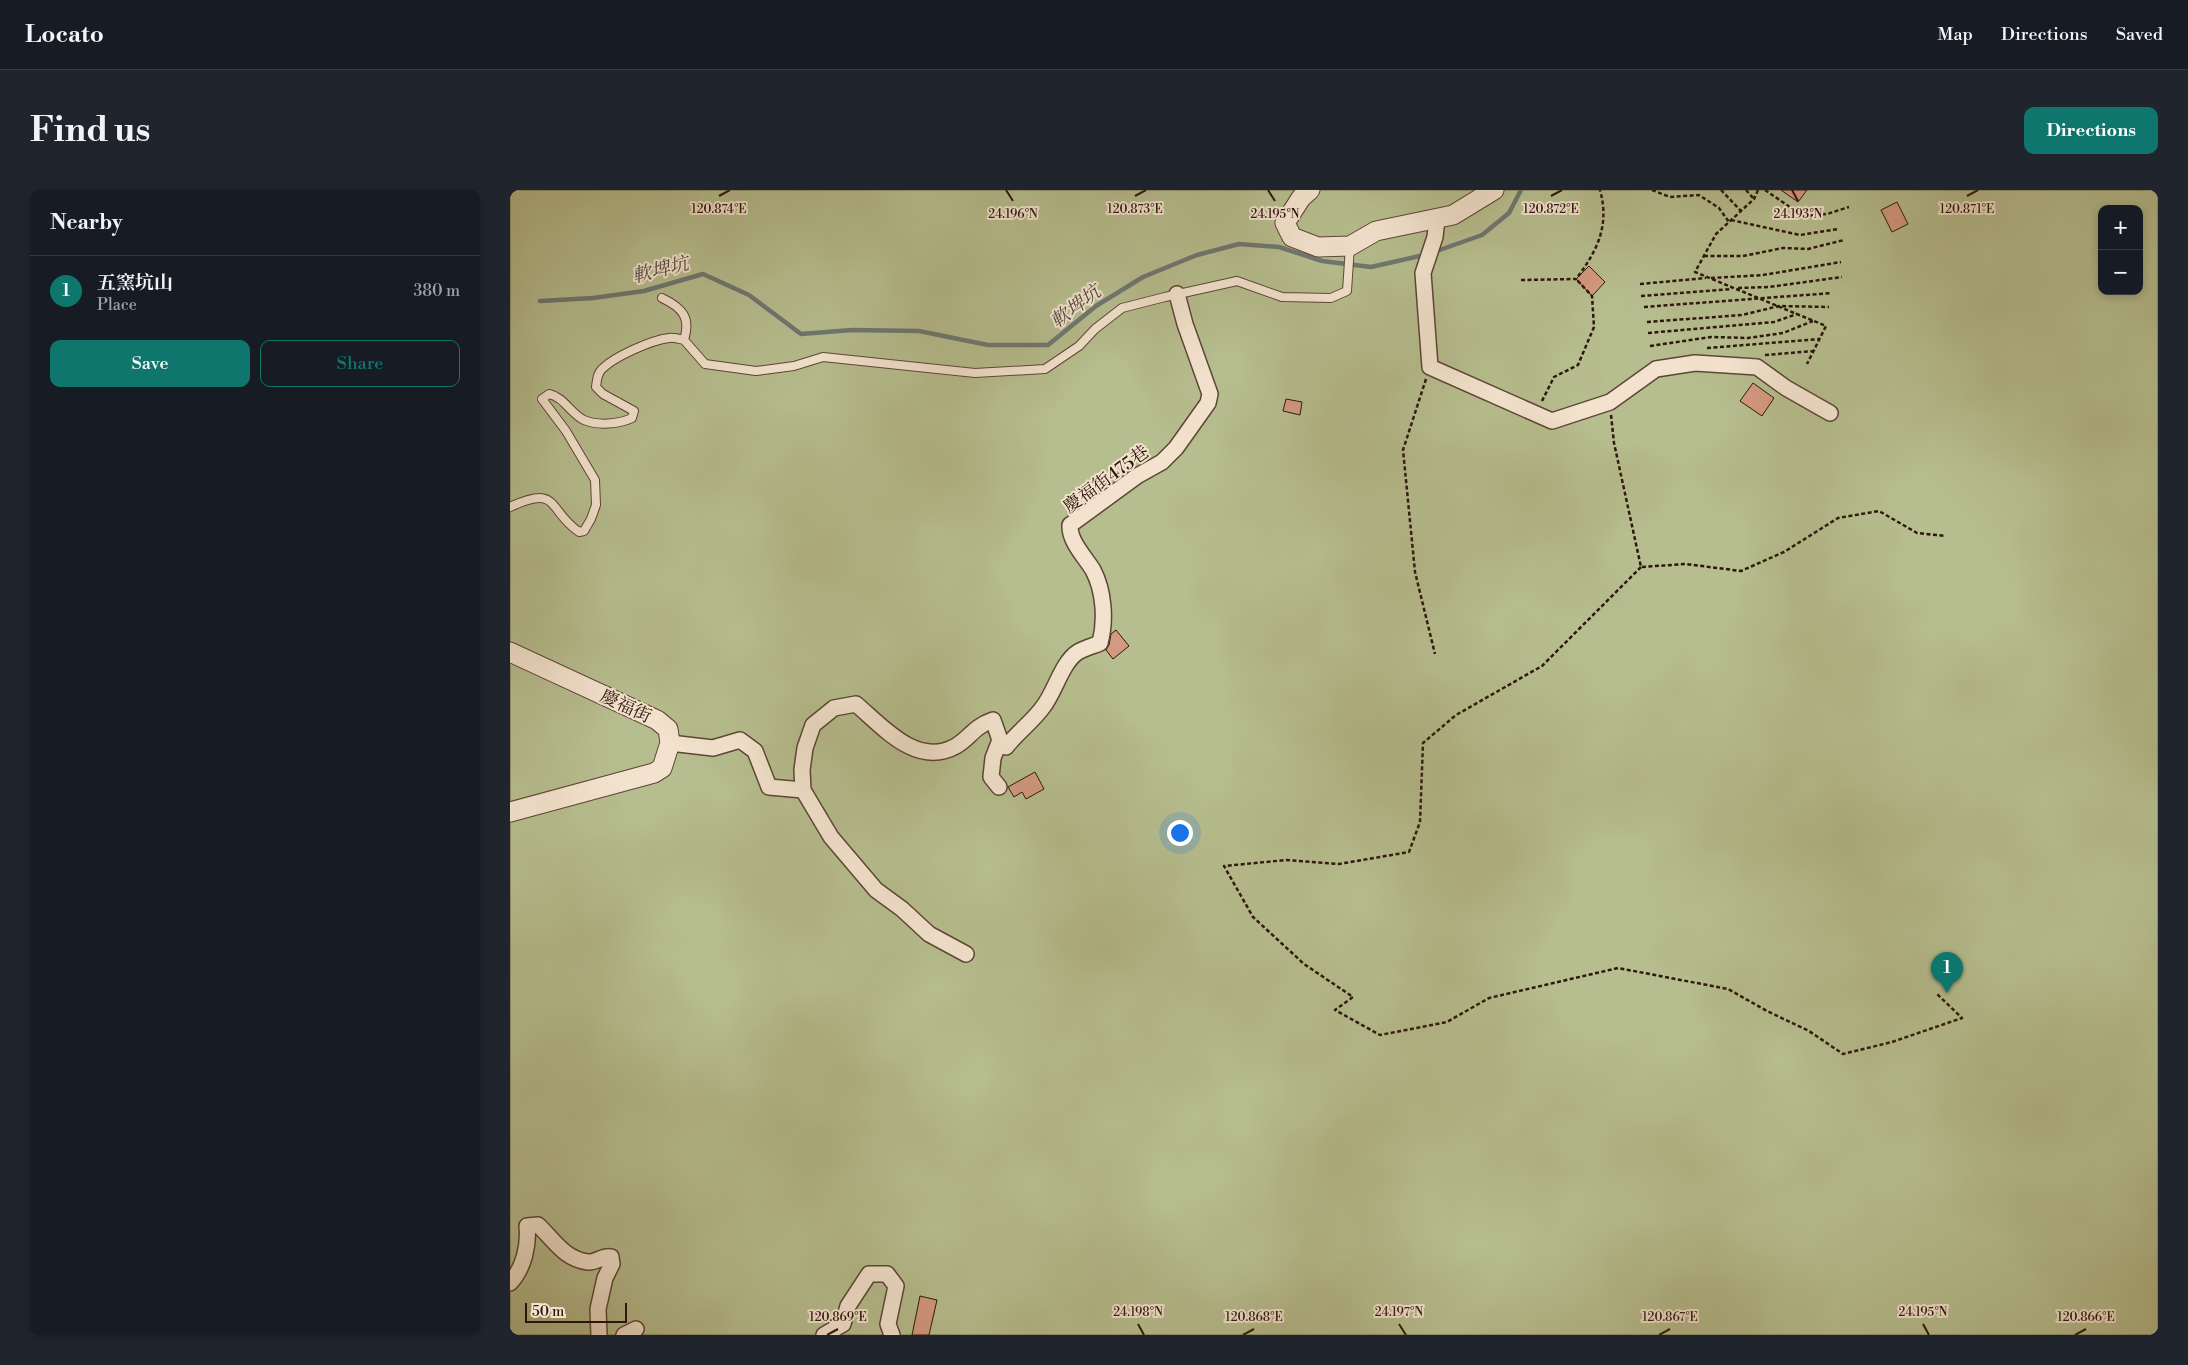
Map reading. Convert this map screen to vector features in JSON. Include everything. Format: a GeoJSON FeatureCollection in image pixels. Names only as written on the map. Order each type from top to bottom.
{"type":"FeatureCollection","features":[{"type":"Feature","properties":{"kind":"street"},"geometry":{"type":"LineString","coordinates":[[1310,190],[1300,198],[1285,223],[1292,237],[1318,247],[1350,246],[1376,231],[1436,228]]}},
{"type":"Feature","properties":{"kind":"street"},"geometry":{"type":"LineString","coordinates":[[1494,190],[1452,215],[1436,228],[1423,273],[1430,367],[1552,421],[1610,402],[1656,369],[1695,363],[1757,367],[1786,388],[1830,413]]}},
{"type":"Feature","properties":{"kind":"street","name":"慶福街475巷"},"geometry":{"type":"LineString","coordinates":[[1000,740],[1006,747],[1020,730],[1043,708],[1060,676],[1077,653],[1100,643],[1103,633],[1102,591],[1093,571],[1074,541],[1070,525],[1076,519],[1099,506],[1112,493],[1136,476],[1162,462],[1176,448],[1208,403],[1210,394],[1185,324],[1178,294]]}},
{"type":"Feature","properties":{"kind":"street","name":"慶福街"},"geometry":{"type":"LineString","coordinates":[[510,652],[657,720],[668,729],[670,743]]}},
{"type":"Feature","properties":{"kind":"street"},"geometry":{"type":"LineString","coordinates":[[966,954],[929,934],[902,909],[876,890],[831,837],[804,790],[802,770],[808,740],[813,725],[834,708],[856,704],[905,745],[933,754],[956,746],[980,724],[993,720],[1000,740],[993,758],[991,776],[999,787]]}},
{"type":"Feature","properties":{"kind":"street"},"geometry":{"type":"LineString","coordinates":[[510,812],[654,773],[662,768],[670,743],[713,748],[740,740],[755,751],[769,787],[804,790]]}},
{"type":"Feature","properties":{"kind":"street"},"geometry":{"type":"LineString","coordinates":[[510,1283],[516,1276],[527,1249],[527,1226],[530,1224],[538,1225],[564,1254],[573,1258],[590,1262],[606,1256],[611,1257],[612,1264],[605,1278],[598,1309],[599,1335]]}},
{"type":"Feature","properties":{"kind":"street"},"geometry":{"type":"LineString","coordinates":[[824,1335],[843,1324],[848,1306],[869,1274],[887,1274],[896,1286],[888,1324],[892,1335]]}},
{"type":"Feature","properties":{"kind":"lane"},"geometry":{"type":"LineString","coordinates":[[510,507],[528,499],[543,498],[555,504],[572,528],[579,532],[584,532],[592,519],[596,505],[595,480],[566,431],[542,399],[549,394],[556,395],[584,420],[606,424],[632,418],[634,411],[603,394],[596,387],[597,376],[602,369],[616,359],[646,345],[670,337],[684,340],[705,364],[722,368],[756,371],[794,366],[823,357],[975,373],[1045,369],[1064,358],[1122,308],[1178,294],[1237,281],[1282,297],[1331,298],[1347,291],[1350,246]]}},
{"type":"Feature","properties":{"kind":"lane"},"geometry":{"type":"LineString","coordinates":[[662,298],[675,304],[687,321],[688,328],[684,340]]}},
{"type":"Feature","properties":{"kind":"path"},"geometry":{"type":"LineString","coordinates":[[1576,279],[1591,259],[1600,242],[1604,203],[1600,190]]}},
{"type":"Feature","properties":{"kind":"path"},"geometry":{"type":"LineString","coordinates":[[1652,190],[1670,197],[1699,195],[1719,208],[1730,221],[1800,235],[1838,229]]}},
{"type":"Feature","properties":{"kind":"path"},"geometry":{"type":"LineString","coordinates":[[1721,190],[1741,211]]}},
{"type":"Feature","properties":{"kind":"path"},"geometry":{"type":"LineString","coordinates":[[1746,190],[1754,199]]}},
{"type":"Feature","properties":{"kind":"path"},"geometry":{"type":"LineString","coordinates":[[1758,190],[1754,199],[1716,234],[1695,272],[1826,326],[1807,364]]}},
{"type":"Feature","properties":{"kind":"path"},"geometry":{"type":"LineString","coordinates":[[1765,190],[1803,216],[1827,214],[1849,207]]}},
{"type":"Feature","properties":{"kind":"path"},"geometry":{"type":"LineString","coordinates":[[1704,256],[1743,256],[1783,248],[1808,249],[1844,240]]}},
{"type":"Feature","properties":{"kind":"path"},"geometry":{"type":"LineString","coordinates":[[1640,284],[1763,275],[1841,262]]}},
{"type":"Feature","properties":{"kind":"path"},"geometry":{"type":"LineString","coordinates":[[1642,296],[1769,287],[1842,277]]}},
{"type":"Feature","properties":{"kind":"path"},"geometry":{"type":"LineString","coordinates":[[1520,280],[1576,279],[1592,296],[1594,328],[1578,366],[1554,377],[1535,414]]}},
{"type":"Feature","properties":{"kind":"path"},"geometry":{"type":"LineString","coordinates":[[1644,307],[1832,293]]}},
{"type":"Feature","properties":{"kind":"path"},"geometry":{"type":"LineString","coordinates":[[1647,322],[1742,315],[1778,306],[1829,307]]}},
{"type":"Feature","properties":{"kind":"path"},"geometry":{"type":"LineString","coordinates":[[1648,333],[1774,322],[1798,314]]}},
{"type":"Feature","properties":{"kind":"path"},"geometry":{"type":"LineString","coordinates":[[1650,346],[1711,337],[1748,338],[1775,334],[1814,320]]}},
{"type":"Feature","properties":{"kind":"path"},"geometry":{"type":"LineString","coordinates":[[1699,349],[1820,339]]}},
{"type":"Feature","properties":{"kind":"path"},"geometry":{"type":"LineString","coordinates":[[1759,355],[1814,351]]}},
{"type":"Feature","properties":{"kind":"path"},"geometry":{"type":"LineString","coordinates":[[1430,367],[1403,450],[1415,572],[1435,654]]}},
{"type":"Feature","properties":{"kind":"path"},"geometry":{"type":"LineString","coordinates":[[1610,402],[1614,443],[1641,567]]}},
{"type":"Feature","properties":{"kind":"path"},"geometry":{"type":"LineString","coordinates":[[1936,993],[1962,1018],[1892,1042],[1843,1054],[1809,1031],[1767,1011],[1728,989],[1618,968],[1489,998],[1447,1022],[1380,1035],[1335,1010],[1353,997],[1304,964],[1253,916],[1224,866],[1286,860],[1340,864],[1409,852],[1420,822],[1423,743],[1456,715],[1542,666],[1641,567],[1686,564],[1741,571],[1784,552],[1838,518],[1879,511],[1917,533],[1946,536]]}},
{"type":"Feature","properties":{"kind":"green space"},"geometry":{"type":"Polygon","coordinates":[[[510,190],[2158,190],[2158,1335],[510,1335],[510,190]]]}},
{"type":"Feature","properties":{"kind":"building"},"geometry":{"type":"Polygon","coordinates":[[[1781,190],[1807,190],[1798,202],[1781,190]]]}},
{"type":"Feature","properties":{"kind":"building"},"geometry":{"type":"Polygon","coordinates":[[[1897,202],[1908,224],[1892,232],[1881,210],[1897,202]]]}},
{"type":"Feature","properties":{"kind":"building"},"geometry":{"type":"Polygon","coordinates":[[[1589,266],[1605,282],[1592,296],[1576,279],[1589,266]]]}},
{"type":"Feature","properties":{"kind":"building"},"geometry":{"type":"Polygon","coordinates":[[[1753,383],[1774,398],[1762,416],[1740,401],[1753,383]]]}},
{"type":"Feature","properties":{"kind":"building"},"geometry":{"type":"Polygon","coordinates":[[[1286,399],[1302,402],[1300,415],[1283,411],[1286,399]]]}},
{"type":"Feature","properties":{"kind":"building"},"geometry":{"type":"Polygon","coordinates":[[[1116,630],[1129,646],[1113,659],[1106,650],[1111,634],[1116,630]]]}},
{"type":"Feature","properties":{"kind":"building"},"geometry":{"type":"Polygon","coordinates":[[[1035,772],[1044,789],[1026,799],[1022,792],[1014,797],[1008,787],[1035,772]]]}},
{"type":"Feature","properties":{"kind":"building"},"geometry":{"type":"Polygon","coordinates":[[[920,1296],[937,1300],[929,1335],[912,1335],[920,1296]]]}},
{"type":"Feature","properties":{"kind":"waterway","name":"軟埤坑"},"geometry":{"type":"LineString","coordinates":[[1434,252],[1482,235],[1509,213],[1521,190]]}},
{"type":"Feature","properties":{"kind":"waterway","name":"軟埤坑"},"geometry":{"type":"LineString","coordinates":[[540,301],[593,298],[644,291],[703,274],[749,295],[801,334],[852,330],[919,331],[988,345],[1048,345],[1096,306],[1143,277],[1197,255],[1239,244],[1279,247],[1322,261],[1371,267],[1424,255]]}},
{"type":"Feature","properties":{"kind":"place","name":"五窯坑山"},"geometry":{"type":"Point","coordinates":[1947,993]}}]}
